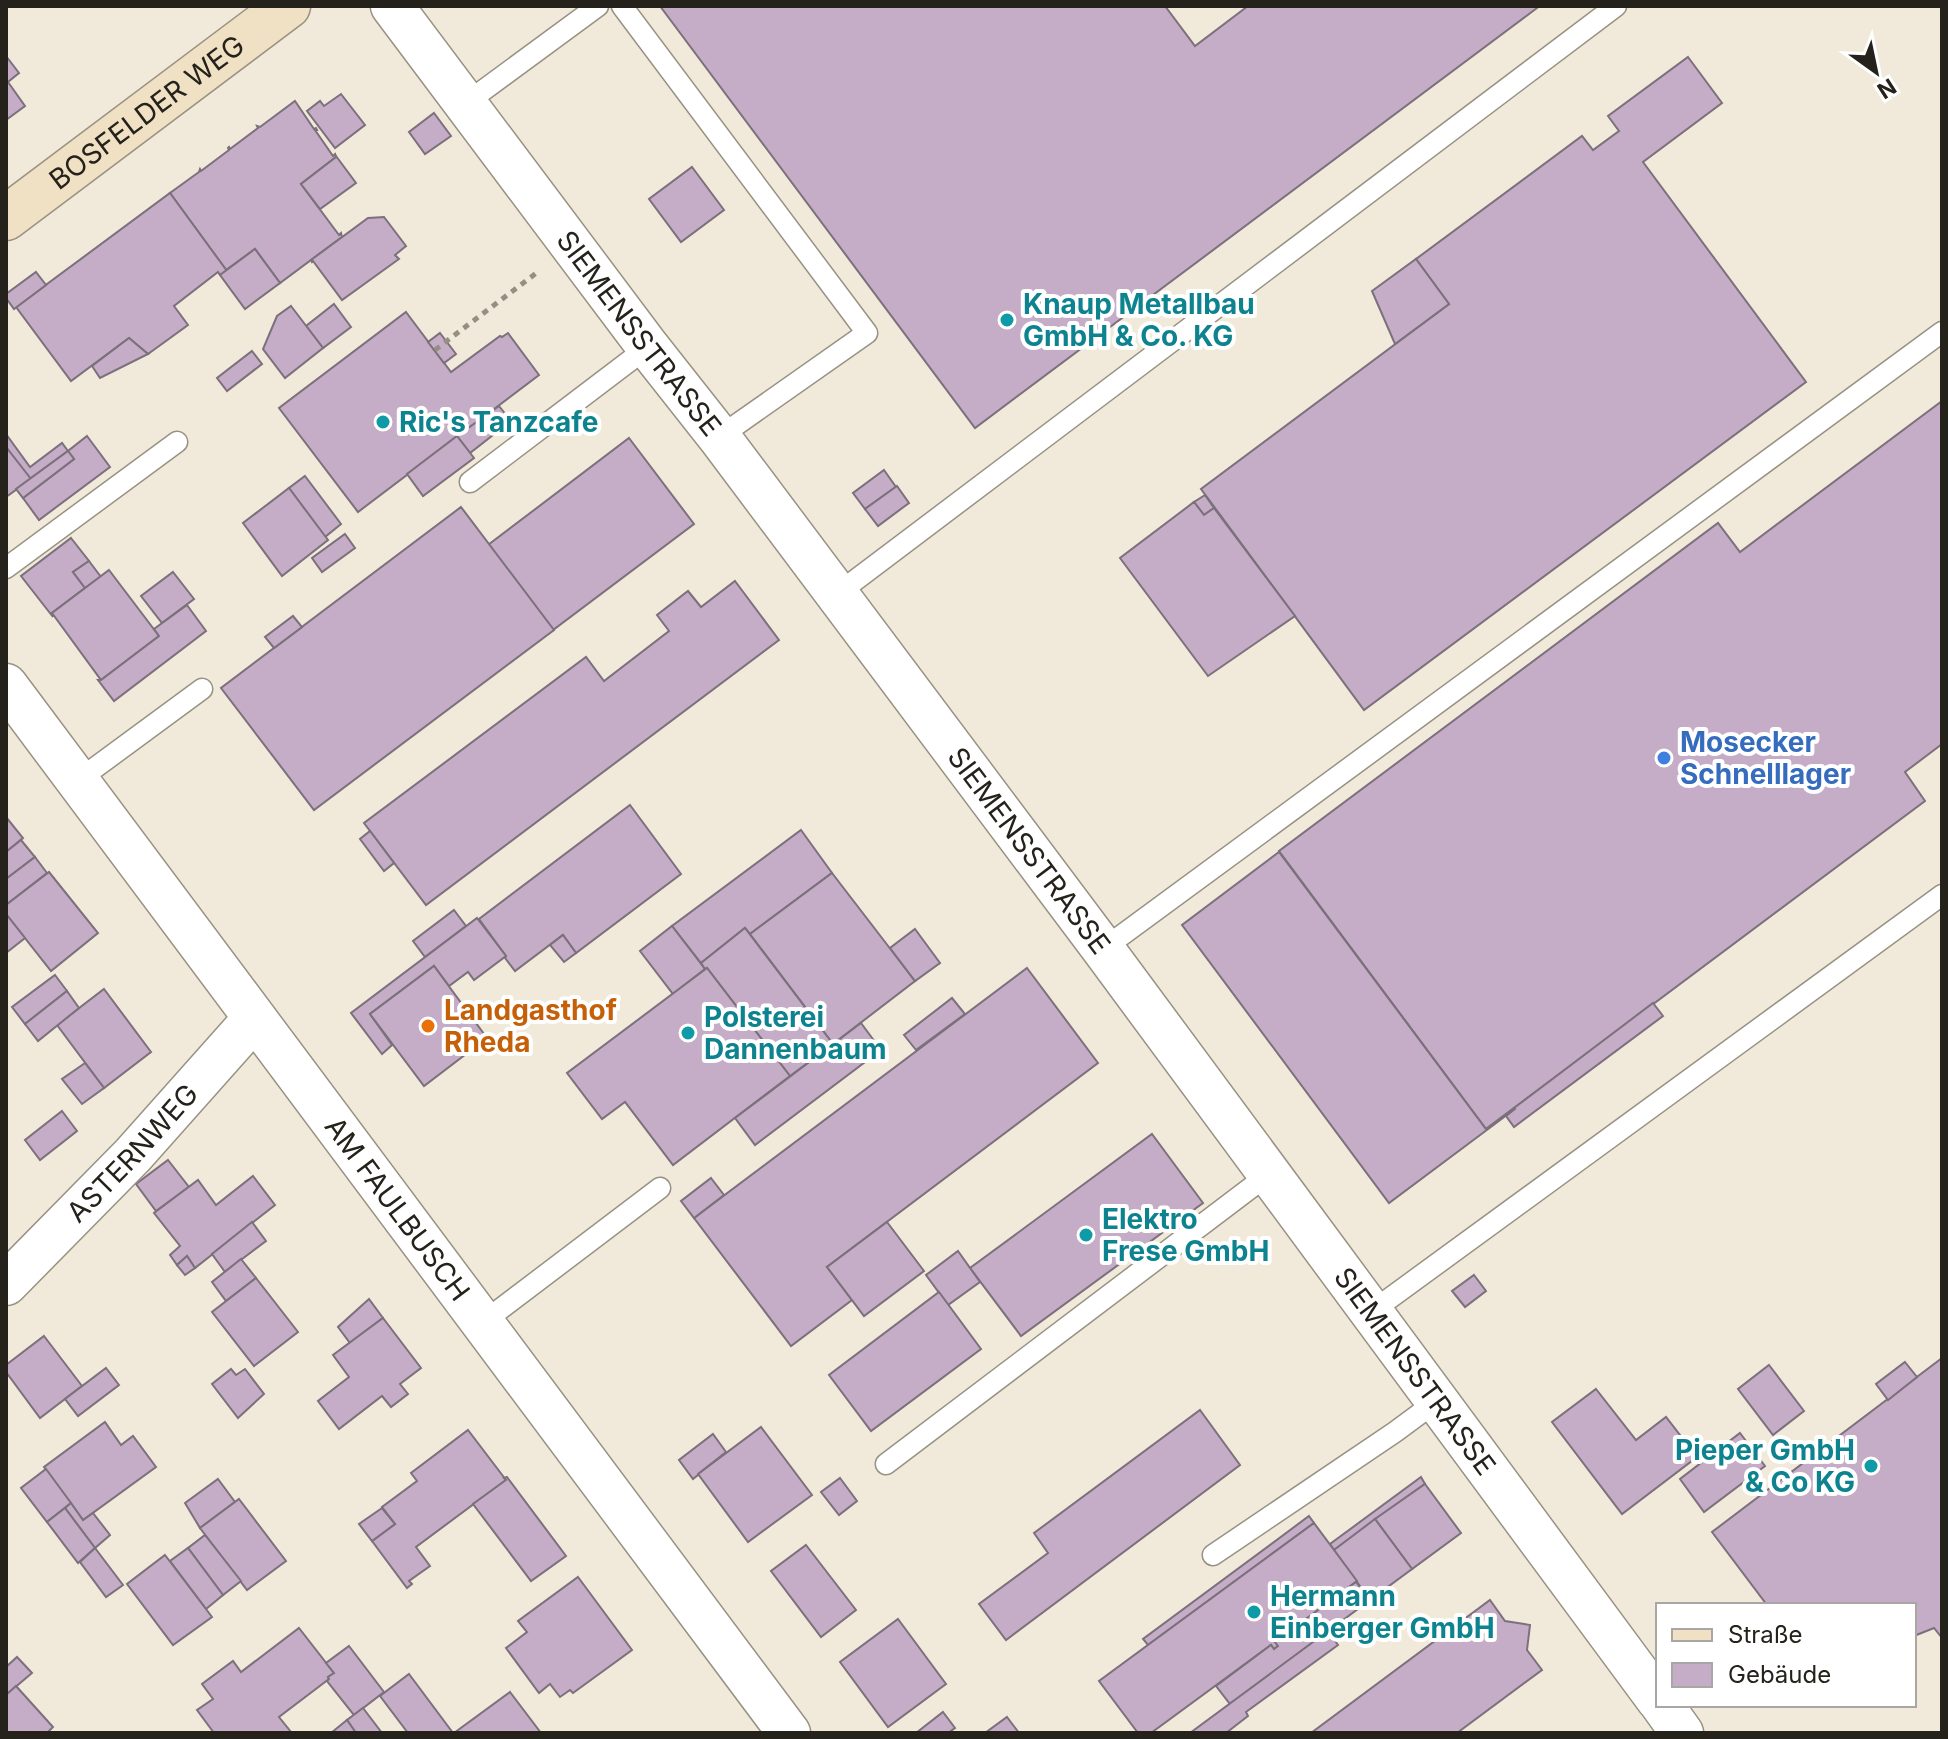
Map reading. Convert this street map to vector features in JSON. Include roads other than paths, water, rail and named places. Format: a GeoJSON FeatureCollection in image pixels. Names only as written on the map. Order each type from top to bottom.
{"type":"FeatureCollection","features":[{"type":"Feature","properties":{"kind":"street","name":"BOSFELDER WEG"},"geometry":{"type":"LineString","coordinates":[[6,218],[288,6]]}},
{"type":"Feature","properties":{"kind":"street","name":"SIEMENSSTRASSE"},"geometry":{"type":"LineString","coordinates":[[392,6],[1103,949],[1656,1697]]}},
{"type":"Feature","properties":{"kind":"street","name":"AM FAULBUSCH"},"geometry":{"type":"LineString","coordinates":[[6,685],[789,1733]]}},
{"type":"Feature","properties":{"kind":"street","name":"ASTERNWEG"},"geometry":{"type":"LineString","coordinates":[[6,1284],[133,1155],[254,1019]]}},
{"type":"Feature","properties":{"kind":"street"},"geometry":{"type":"LineString","coordinates":[[1663,1707],[1682,1733]]}},
{"type":"Feature","properties":{"kind":"lane"},"geometry":{"type":"LineString","coordinates":[[466,103],[598,6]]}},
{"type":"Feature","properties":{"kind":"lane"},"geometry":{"type":"LineString","coordinates":[[622,6],[867,333],[719,437]]}},
{"type":"Feature","properties":{"kind":"lane"},"geometry":{"type":"LineString","coordinates":[[837,594],[1616,6]]}},
{"type":"Feature","properties":{"kind":"lane"},"geometry":{"type":"LineString","coordinates":[[1103,949],[1942,332]]}},
{"type":"Feature","properties":{"kind":"lane"},"geometry":{"type":"LineString","coordinates":[[470,482],[648,347]]}},
{"type":"Feature","properties":{"kind":"lane"},"geometry":{"type":"LineString","coordinates":[[6,568],[177,442]]}},
{"type":"Feature","properties":{"kind":"lane"},"geometry":{"type":"LineString","coordinates":[[77,781],[202,689]]}},
{"type":"Feature","properties":{"kind":"lane"},"geometry":{"type":"LineString","coordinates":[[1371,1312],[1942,895]]}},
{"type":"Feature","properties":{"kind":"lane"},"geometry":{"type":"LineString","coordinates":[[886,1464],[1269,1174]]}},
{"type":"Feature","properties":{"kind":"lane"},"geometry":{"type":"LineString","coordinates":[[482,1323],[660,1188]]}},
{"type":"Feature","properties":{"kind":"lane"},"geometry":{"type":"LineString","coordinates":[[1213,1555],[1437,1401]]}},
{"type":"Feature","properties":{"kind":"place","name":"Knaup Metallbau GmbH & Co. KG"},"geometry":{"type":"Point","coordinates":[1007,320]}},
{"type":"Feature","properties":{"kind":"place","name":"Ric's Tanzcafe"},"geometry":{"type":"Point","coordinates":[383,422]}},
{"type":"Feature","properties":{"kind":"place","name":"Mosecker Schnelllager"},"geometry":{"type":"Point","coordinates":[1664,758]}},
{"type":"Feature","properties":{"kind":"place","name":"Landgasthof Rheda"},"geometry":{"type":"Point","coordinates":[428,1026]}},
{"type":"Feature","properties":{"kind":"place","name":"Polsterei Dannenbaum"},"geometry":{"type":"Point","coordinates":[688,1033]}},
{"type":"Feature","properties":{"kind":"place","name":"Elektro Frese GmbH"},"geometry":{"type":"Point","coordinates":[1086,1235]}},
{"type":"Feature","properties":{"kind":"place","name":"Pieper GmbH & Co KG"},"geometry":{"type":"Point","coordinates":[1871,1466]}},
{"type":"Feature","properties":{"kind":"place","name":"Hermann Einberger GmbH"},"geometry":{"type":"Point","coordinates":[1254,1612]}}]}
